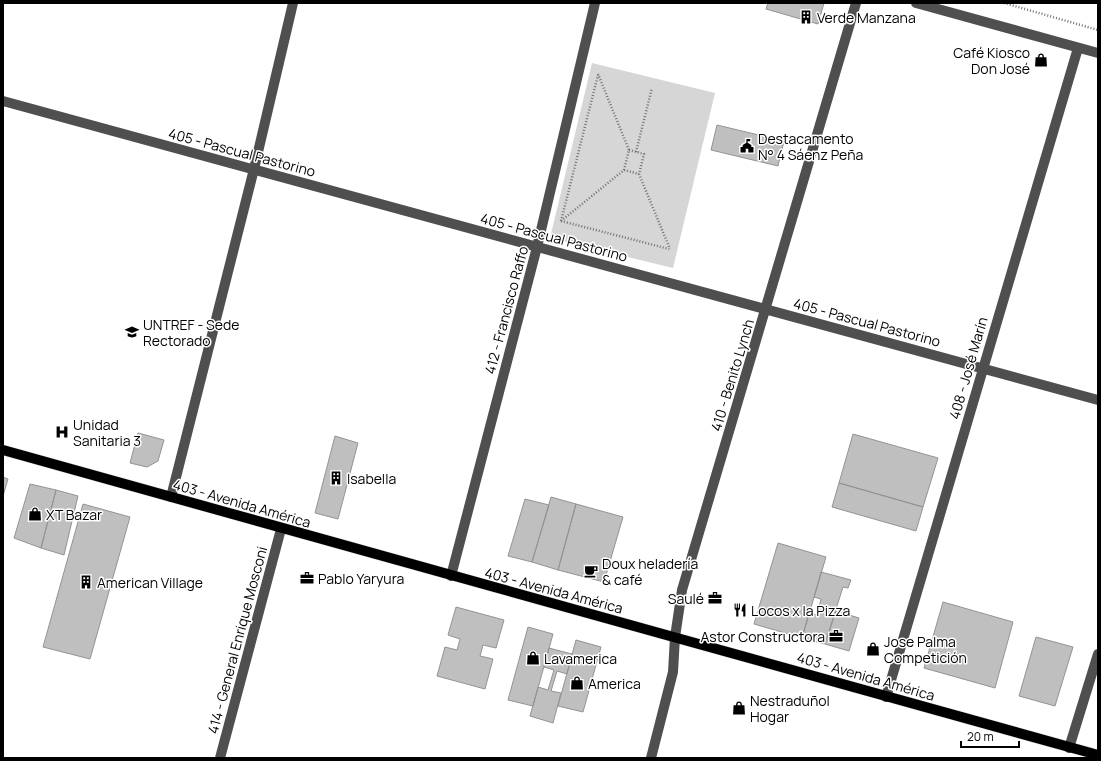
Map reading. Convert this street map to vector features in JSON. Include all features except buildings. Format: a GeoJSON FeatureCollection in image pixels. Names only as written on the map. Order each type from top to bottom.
{"type":"FeatureCollection","features":[{"type":"Feature","properties":{"kind":"main road","name":"403 - Avenida América"},"geometry":{"type":"LineString","coordinates":[[3,450],[281,529],[675,637],[1094,755]]}},
{"type":"Feature","properties":{"kind":"street"},"geometry":{"type":"LineString","coordinates":[[171,497],[254,169],[293,3]]}},
{"type":"Feature","properties":{"kind":"street","name":"412 - Francisco Raffo"},"geometry":{"type":"LineString","coordinates":[[451,576],[537,247],[595,3]]}},
{"type":"Feature","properties":{"kind":"street","name":"410 - Benito Lynch"},"geometry":{"type":"LineString","coordinates":[[651,758],[673,672],[675,637],[682,590],[856,3]]}},
{"type":"Feature","properties":{"kind":"street"},"geometry":{"type":"LineString","coordinates":[[916,3],[1098,53]]}},
{"type":"Feature","properties":{"kind":"street","name":"408 - José Marín"},"geometry":{"type":"LineString","coordinates":[[886,697],[1078,48]]}},
{"type":"Feature","properties":{"kind":"street","name":"405 - Pascual Pastorino"},"geometry":{"type":"LineString","coordinates":[[3,101],[1098,400]]}},
{"type":"Feature","properties":{"kind":"street","name":"414 - General Enrique Mosconi"},"geometry":{"type":"LineString","coordinates":[[220,758],[281,529]]}},
{"type":"Feature","properties":{"kind":"street"},"geometry":{"type":"LineString","coordinates":[[1069,748],[1098,654]]}},
{"type":"Feature","properties":{"kind":"path"},"geometry":{"type":"LineString","coordinates":[[1004,3],[1098,30]]}},
{"type":"Feature","properties":{"kind":"path"},"geometry":{"type":"LineString","coordinates":[[598,74],[629,150],[624,170],[560,221],[598,74]]}},
{"type":"Feature","properties":{"kind":"path"},"geometry":{"type":"LineString","coordinates":[[636,152],[652,88]]}},
{"type":"Feature","properties":{"kind":"path"},"geometry":{"type":"LineString","coordinates":[[560,221],[670,249],[639,174],[644,154],[629,150]]}},
{"type":"Feature","properties":{"kind":"path"},"geometry":{"type":"LineString","coordinates":[[624,170],[639,174]]}},
{"type":"Feature","properties":{"kind":"shaded area"},"geometry":{"type":"Polygon","coordinates":[[[592,63],[715,93],[673,268],[550,238],[592,63]]]}},
{"type":"Feature","properties":{"kind":"place","name":"Verde Manzana"},"geometry":{"type":"Point","coordinates":[806,17]}},
{"type":"Feature","properties":{"kind":"place","name":"Café Kiosco Don José"},"geometry":{"type":"Point","coordinates":[1041,60]}},
{"type":"Feature","properties":{"kind":"place","name":"Destacamento N° 4 Sáenz Peña"},"geometry":{"type":"Point","coordinates":[747,146]}},
{"type":"Feature","properties":{"kind":"place","name":"UNTREF - Sede Rectorado"},"geometry":{"type":"Point","coordinates":[132,332]}},
{"type":"Feature","properties":{"kind":"place","name":"Unidad Sanitaria 3"},"geometry":{"type":"Point","coordinates":[62,432]}},
{"type":"Feature","properties":{"kind":"place","name":"Isabella"},"geometry":{"type":"Point","coordinates":[336,478]}},
{"type":"Feature","properties":{"kind":"place","name":"XT Bazar"},"geometry":{"type":"Point","coordinates":[35,514]}},
{"type":"Feature","properties":{"kind":"place","name":"Doux heladería & café"},"geometry":{"type":"Point","coordinates":[591,571]}},
{"type":"Feature","properties":{"kind":"place","name":"Pablo Yaryura"},"geometry":{"type":"Point","coordinates":[307,578]}},
{"type":"Feature","properties":{"kind":"place","name":"American Village"},"geometry":{"type":"Point","coordinates":[86,582]}},
{"type":"Feature","properties":{"kind":"place","name":"Saulé"},"geometry":{"type":"Point","coordinates":[715,598]}},
{"type":"Feature","properties":{"kind":"place","name":"Locos x la Pizza"},"geometry":{"type":"Point","coordinates":[740,610]}},
{"type":"Feature","properties":{"kind":"place","name":"Astor Constructora"},"geometry":{"type":"Point","coordinates":[836,636]}},
{"type":"Feature","properties":{"kind":"place","name":"Jose Palma Competición"},"geometry":{"type":"Point","coordinates":[873,649]}},
{"type":"Feature","properties":{"kind":"place","name":"Lavamerica"},"geometry":{"type":"Point","coordinates":[533,658]}},
{"type":"Feature","properties":{"kind":"place","name":"America"},"geometry":{"type":"Point","coordinates":[577,683]}},
{"type":"Feature","properties":{"kind":"place","name":"Nestraduñol Hogar"},"geometry":{"type":"Point","coordinates":[739,708]}}]}
